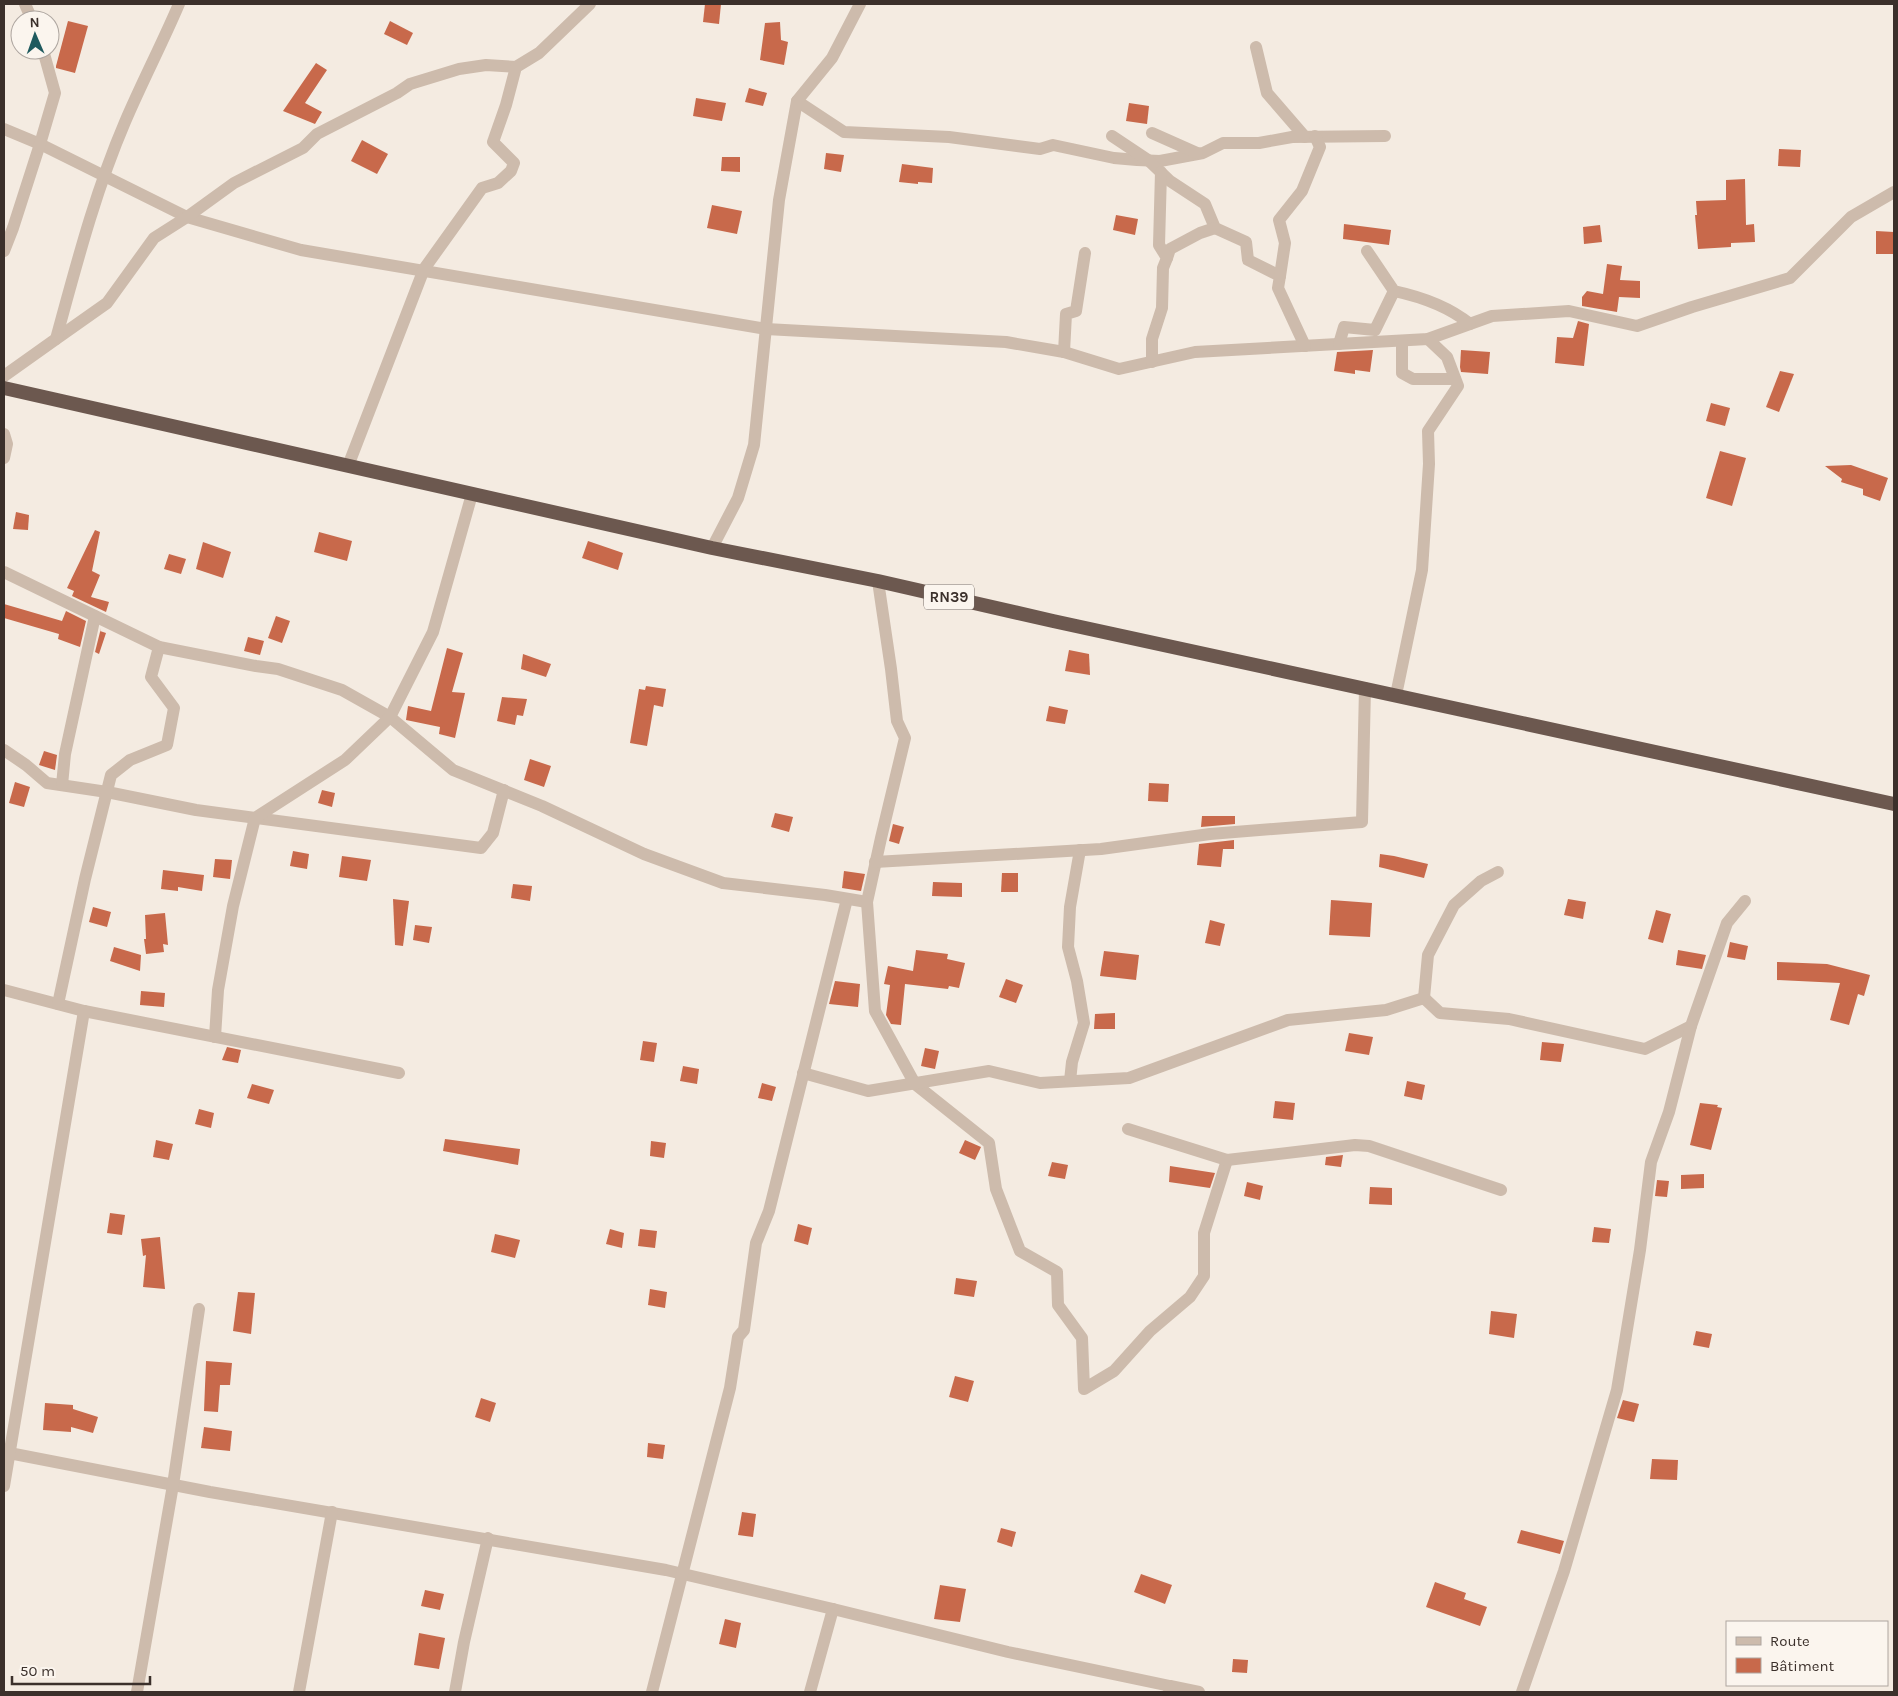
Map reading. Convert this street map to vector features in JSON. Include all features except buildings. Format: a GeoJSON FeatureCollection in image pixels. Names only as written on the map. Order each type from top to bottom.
{"type":"FeatureCollection","features":[{"type":"Feature","properties":{"kind":"highway","name":"RN39"},"geometry":{"type":"LineString","coordinates":[[4,388],[712,548],[878,581],[1894,804]]}},
{"type":"Feature","properties":{"kind":"street"},"geometry":{"type":"LineString","coordinates":[[56,339],[85,230],[124,122],[179,4]]}},
{"type":"Feature","properties":{"kind":"street"},"geometry":{"type":"LineString","coordinates":[[4,376],[107,303],[154,238],[234,183],[303,148],[317,134],[397,93],[410,84],[460,68],[486,65],[516,67],[539,53],[590,4]]}},
{"type":"Feature","properties":{"kind":"street"},"geometry":{"type":"LineString","coordinates":[[712,548],[738,498],[754,445],[779,200],[797,101],[832,58],[860,4]]}},
{"type":"Feature","properties":{"kind":"street"},"geometry":{"type":"LineString","coordinates":[[1256,47],[1267,93],[1320,147],[1302,191],[1279,220],[1285,243],[1278,288],[1305,346]]}},
{"type":"Feature","properties":{"kind":"street"},"geometry":{"type":"LineString","coordinates":[[4,251],[55,93],[47,60]]}},
{"type":"Feature","properties":{"kind":"street"},"geometry":{"type":"LineString","coordinates":[[348,466],[424,269],[482,188],[498,183],[511,171],[514,163],[494,142],[516,67]]}},
{"type":"Feature","properties":{"kind":"street"},"geometry":{"type":"LineString","coordinates":[[797,101],[844,132],[949,137],[1040,148],[1053,145],[1114,158],[1160,160],[1203,153],[1223,143],[1259,143],[1292,137],[1385,136]]}},
{"type":"Feature","properties":{"kind":"street"},"geometry":{"type":"LineString","coordinates":[[4,129],[40,144],[104,178],[187,217],[301,250],[424,269],[766,329],[1006,342],[1064,352],[1119,369],[1195,352],[1402,342],[1428,339],[1492,316],[1569,311],[1637,326],[1692,307],[1790,278],[1851,217],[1894,192]]}},
{"type":"Feature","properties":{"kind":"street"},"geometry":{"type":"LineString","coordinates":[[1152,133],[1197,153]]}},
{"type":"Feature","properties":{"kind":"street"},"geometry":{"type":"LineString","coordinates":[[1112,136],[1148,160],[1170,181],[1205,204],[1215,228]]}},
{"type":"Feature","properties":{"kind":"street"},"geometry":{"type":"LineString","coordinates":[[1161,172],[1159,245],[1167,258]]}},
{"type":"Feature","properties":{"kind":"street"},"geometry":{"type":"LineString","coordinates":[[1152,362],[1152,339],[1162,308],[1163,268],[1170,249],[1200,233],[1215,228],[1246,242],[1248,260],[1280,276]]}},
{"type":"Feature","properties":{"kind":"street"},"geometry":{"type":"LineString","coordinates":[[1367,251],[1394,291],[1422,298],[1455,312],[1470,324]]}},
{"type":"Feature","properties":{"kind":"street"},"geometry":{"type":"LineString","coordinates":[[1064,352],[1066,314],[1076,311],[1085,253]]}},
{"type":"Feature","properties":{"kind":"street"},"geometry":{"type":"LineString","coordinates":[[1339,344],[1344,327],[1375,330],[1394,291]]}},
{"type":"Feature","properties":{"kind":"street"},"geometry":{"type":"LineString","coordinates":[[1396,695],[1422,570],[1428,432],[1458,386],[1446,356],[1428,339]]}},
{"type":"Feature","properties":{"kind":"street"},"geometry":{"type":"LineString","coordinates":[[1402,342],[1402,373],[1413,379],[1455,380]]}},
{"type":"Feature","properties":{"kind":"street"},"geometry":{"type":"LineString","coordinates":[[4,434],[7,444],[4,458]]}},
{"type":"Feature","properties":{"kind":"street"},"geometry":{"type":"LineString","coordinates":[[215,1036],[218,990],[233,906],[255,818],[345,760],[390,717],[433,632],[472,494]]}},
{"type":"Feature","properties":{"kind":"street"},"geometry":{"type":"LineString","coordinates":[[4,572],[160,647],[278,669],[342,690],[390,717],[453,770],[542,806],[644,854],[723,883],[868,902]]}},
{"type":"Feature","properties":{"kind":"street"},"geometry":{"type":"LineString","coordinates":[[878,581],[897,721],[905,738],[868,902],[875,1011],[915,1084],[989,1143],[996,1189],[1020,1250],[1057,1272],[1058,1304],[1082,1338],[1084,1389],[1114,1371],[1150,1331],[1190,1297],[1204,1276],[1204,1233],[1227,1160]]}},
{"type":"Feature","properties":{"kind":"street"},"geometry":{"type":"LineString","coordinates":[[62,784],[65,754],[95,616]]}},
{"type":"Feature","properties":{"kind":"street"},"geometry":{"type":"LineString","coordinates":[[58,1004],[85,879],[111,776],[130,760],[167,745],[174,708],[150,677],[160,647]]}},
{"type":"Feature","properties":{"kind":"street"},"geometry":{"type":"LineString","coordinates":[[876,862],[1102,849],[1210,834],[1362,822],[1365,688]]}},
{"type":"Feature","properties":{"kind":"street"},"geometry":{"type":"LineString","coordinates":[[4,750],[47,783],[107,792],[196,810],[481,848],[494,833],[504,790]]}},
{"type":"Feature","properties":{"kind":"street"},"geometry":{"type":"LineString","coordinates":[[1070,1081],[1072,1062],[1084,1023],[1077,981],[1068,948],[1070,907],[1080,850]]}},
{"type":"Feature","properties":{"kind":"street"},"geometry":{"type":"LineString","coordinates":[[1424,998],[1428,955],[1454,905],[1481,881],[1498,872]]}},
{"type":"Feature","properties":{"kind":"street"},"geometry":{"type":"LineString","coordinates":[[652,1692],[730,1388],[738,1337],[744,1330],[756,1243],[769,1211],[847,899]]}},
{"type":"Feature","properties":{"kind":"street"},"geometry":{"type":"LineString","coordinates":[[1522,1692],[1564,1571],[1617,1390],[1640,1250],[1651,1162],[1670,1112],[1691,1026],[1727,923],[1745,901]]}},
{"type":"Feature","properties":{"kind":"street"},"geometry":{"type":"LineString","coordinates":[[4,990],[84,1011],[399,1073]]}},
{"type":"Feature","properties":{"kind":"street"},"geometry":{"type":"LineString","coordinates":[[803,1073],[868,1091],[989,1071],[1040,1083],[1129,1078],[1288,1020],[1386,1010],[1424,998]]}},
{"type":"Feature","properties":{"kind":"street"},"geometry":{"type":"LineString","coordinates":[[1424,998],[1440,1013],[1509,1019],[1645,1049],[1691,1026]]}},
{"type":"Feature","properties":{"kind":"street"},"geometry":{"type":"LineString","coordinates":[[4,1486],[7,1452],[84,1011]]}},
{"type":"Feature","properties":{"kind":"street"},"geometry":{"type":"LineString","coordinates":[[1128,1129],[1227,1160],[1355,1145],[1369,1146],[1501,1190]]}},
{"type":"Feature","properties":{"kind":"street"},"geometry":{"type":"LineString","coordinates":[[137,1692],[173,1485],[199,1309]]}},
{"type":"Feature","properties":{"kind":"street"},"geometry":{"type":"LineString","coordinates":[[7,1452],[173,1485],[666,1570],[1008,1652],[1170,1689],[1199,1692]]}},
{"type":"Feature","properties":{"kind":"street"},"geometry":{"type":"LineString","coordinates":[[299,1692],[332,1512]]}},
{"type":"Feature","properties":{"kind":"street"},"geometry":{"type":"LineString","coordinates":[[455,1692],[464,1642],[488,1538]]}},
{"type":"Feature","properties":{"kind":"street"},"geometry":{"type":"LineString","coordinates":[[810,1692],[834,1609]]}}]}
